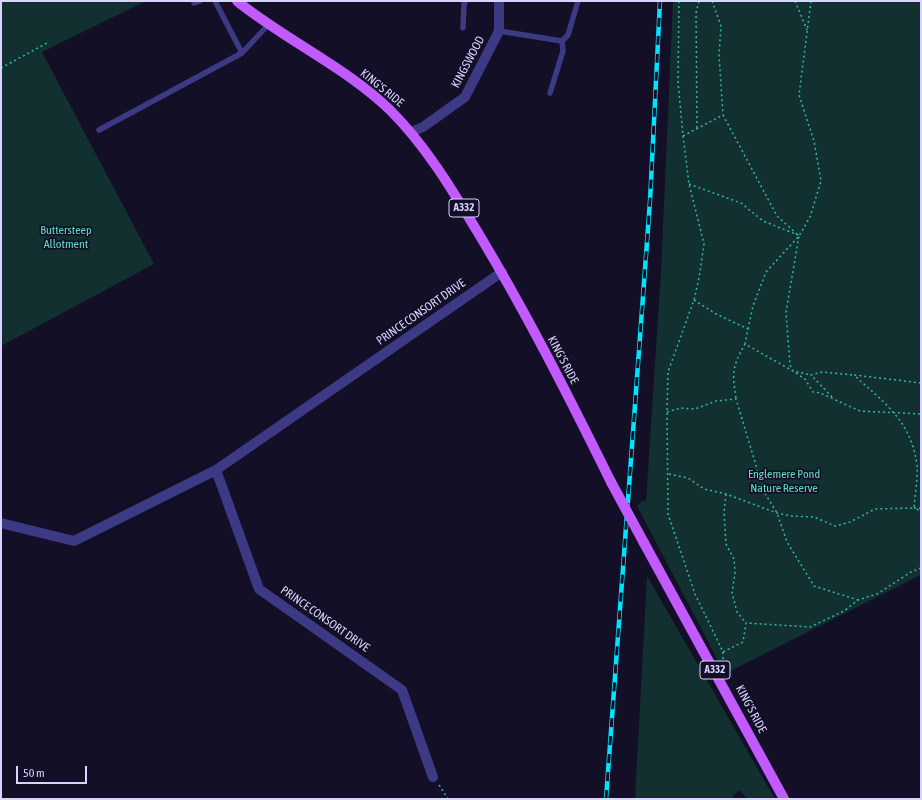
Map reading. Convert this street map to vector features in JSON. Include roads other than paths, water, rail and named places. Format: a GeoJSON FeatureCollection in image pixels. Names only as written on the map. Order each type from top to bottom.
{"type":"FeatureCollection","features":[{"type":"Feature","properties":{"kind":"main road","name":"KING'S RIDE"},"geometry":{"type":"LineString","coordinates":[[237,1],[376,98],[411,132],[434,161],[502,272],[569,398],[610,482],[784,799]]}},
{"type":"Feature","properties":{"kind":"street","name":"KINGSWOOD"},"geometry":{"type":"LineString","coordinates":[[411,132],[423,127],[465,97],[499,30],[499,1]]}},
{"type":"Feature","properties":{"kind":"street","name":"PRINCE CONSORT DRIVE"},"geometry":{"type":"LineString","coordinates":[[1,523],[74,541],[216,470],[502,272]]}},
{"type":"Feature","properties":{"kind":"street","name":"PRINCE CONSORT DRIVE"},"geometry":{"type":"LineString","coordinates":[[216,470],[259,589],[402,690],[433,777]]}},
{"type":"Feature","properties":{"kind":"lane"},"geometry":{"type":"LineString","coordinates":[[215,1],[242,53]]}},
{"type":"Feature","properties":{"kind":"lane"},"geometry":{"type":"LineString","coordinates":[[463,28],[465,1]]}},
{"type":"Feature","properties":{"kind":"lane"},"geometry":{"type":"LineString","coordinates":[[550,93],[563,51],[562,42],[568,35],[578,1]]}},
{"type":"Feature","properties":{"kind":"lane"},"geometry":{"type":"LineString","coordinates":[[99,130],[242,53],[269,24]]}},
{"type":"Feature","properties":{"kind":"lane"},"geometry":{"type":"LineString","coordinates":[[499,30],[562,42]]}},
{"type":"Feature","properties":{"kind":"railway"},"geometry":{"type":"LineString","coordinates":[[606,799],[650,201],[660,1]]}},
{"type":"Feature","properties":{"kind":"park label","name":"Buttersteep Allotment"},"geometry":{"type":"Point","coordinates":[66,237]}},
{"type":"Feature","properties":{"kind":"park label","name":"Englemere Pond Nature Reserve"},"geometry":{"type":"Point","coordinates":[784,481]}}]}
